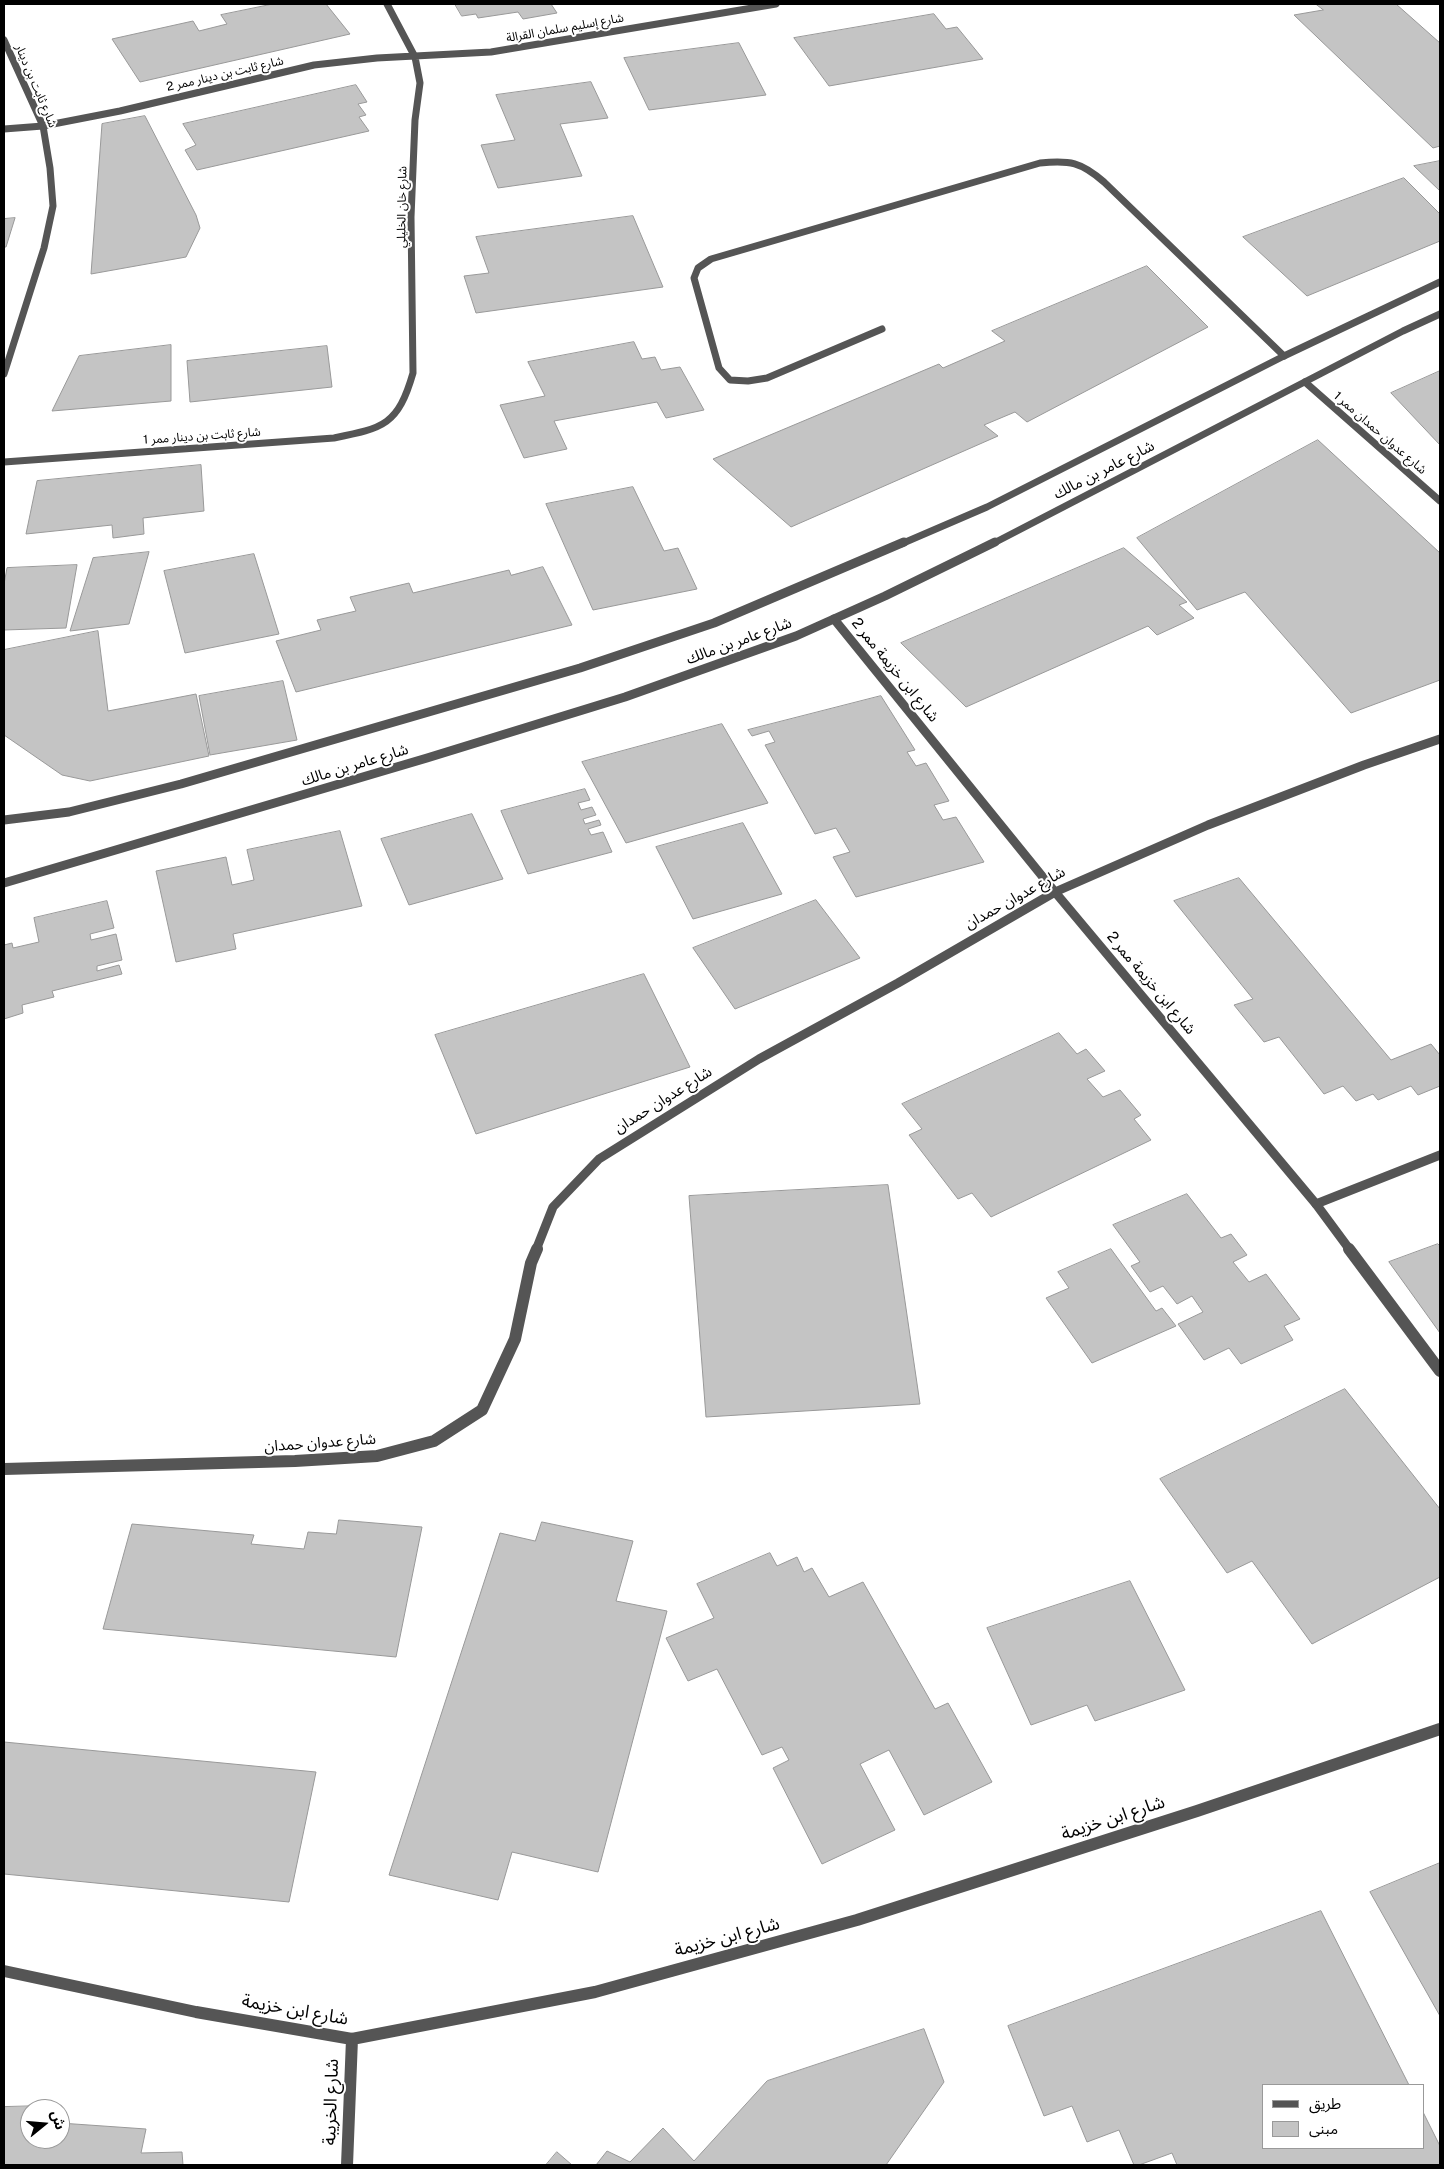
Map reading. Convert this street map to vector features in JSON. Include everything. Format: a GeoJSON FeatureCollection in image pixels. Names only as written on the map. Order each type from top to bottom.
{"type":"FeatureCollection","features":[{"type":"Feature","properties":{"kind":"street","name":"شارع خان الخليلي"},"geometry":{"type":"LineString","coordinates":[[387,4],[415,56],[420,83],[415,120],[412,217],[413,373],[406,398],[396,416]]}},
{"type":"Feature","properties":{"kind":"street","name":"شارع إسليم سلمان القرالة"},"geometry":{"type":"LineString","coordinates":[[415,56],[490,52],[776,4]]}},
{"type":"Feature","properties":{"kind":"street","name":"شارع ثابت بن دينار"},"geometry":{"type":"LineString","coordinates":[[4,40],[42,126],[50,168],[53,206],[44,248],[4,374]]}},
{"type":"Feature","properties":{"kind":"street","name":"شارع ثابت بن دينار ممر 2"},"geometry":{"type":"LineString","coordinates":[[4,129],[42,126],[120,111],[314,65],[348,60],[415,56]]}},
{"type":"Feature","properties":{"kind":"street"},"geometry":{"type":"LineString","coordinates":[[882,329],[767,378],[748,381],[730,380],[719,368],[694,278],[698,268],[711,259],[1040,163],[1062,160],[1076,162],[1093,171],[1226,302],[1284,356]]}},
{"type":"Feature","properties":{"kind":"street","name":"شارع عامر بن مالك"},"geometry":{"type":"LineString","coordinates":[[4,820],[69,812],[181,784],[403,722],[580,668],[714,623],[987,506],[1284,356],[1440,282]]}},
{"type":"Feature","properties":{"kind":"street","name":"شارع عامر بن مالك"},"geometry":{"type":"LineString","coordinates":[[4,882],[399,766],[625,697],[796,636],[885,596],[1012,534],[1440,314]]}},
{"type":"Feature","properties":{"kind":"street","name":"شارع عدوان حمدان ممر 1"},"geometry":{"type":"LineString","coordinates":[[1305,382],[1440,501]]}},
{"type":"Feature","properties":{"kind":"street","name":"شارع ثابت بن دينار ممر 1"},"geometry":{"type":"LineString","coordinates":[[4,462],[334,438],[374,430],[396,416]]}},
{"type":"Feature","properties":{"kind":"street","name":"شارع ابن خزيمة ممر 2"},"geometry":{"type":"LineString","coordinates":[[834,619],[1055,892],[1316,1204],[1440,1371]]}},
{"type":"Feature","properties":{"kind":"street","name":"شارع عدوان حمدان"},"geometry":{"type":"LineString","coordinates":[[4,1469],[304,1461],[377,1456],[434,1441],[482,1410],[515,1339],[532,1263],[553,1207],[599,1160],[686,1103],[759,1059],[898,983],[1055,892],[1208,825],[1364,765],[1440,739]]}},
{"type":"Feature","properties":{"kind":"street"},"geometry":{"type":"LineString","coordinates":[[1316,1204],[1440,1155]]}},
{"type":"Feature","properties":{"kind":"street","name":"شارع ابن خزيمة"},"geometry":{"type":"LineString","coordinates":[[4,1971],[196,2012],[352,2039],[595,1992],[857,1920],[1188,1814],[1440,1729]]}},
{"type":"Feature","properties":{"kind":"street","name":"شارع الخريبة"},"geometry":{"type":"LineString","coordinates":[[347,2165],[352,2039]]}},
{"type":"Feature","properties":{"kind":"building"},"geometry":{"type":"Polygon","coordinates":[[[273,4],[326,4],[350,34],[140,82],[112,39],[193,21],[199,31],[227,24],[221,15],[273,4]]]}},
{"type":"Feature","properties":{"kind":"building"},"geometry":{"type":"Polygon","coordinates":[[[455,4],[551,4],[557,13],[523,19],[518,12],[478,18],[476,14],[462,16],[455,4]]]}},
{"type":"Feature","properties":{"kind":"building"},"geometry":{"type":"Polygon","coordinates":[[[1316,4],[1396,4],[1440,43],[1440,146],[1433,148],[1294,15],[1323,10],[1316,4]]]}},
{"type":"Feature","properties":{"kind":"building"},"geometry":{"type":"Polygon","coordinates":[[[934,14],[946,29],[957,27],[983,59],[829,86],[794,38],[934,14]]]}},
{"type":"Feature","properties":{"kind":"building"},"geometry":{"type":"Polygon","coordinates":[[[739,43],[766,95],[649,110],[624,58],[739,43]]]}},
{"type":"Feature","properties":{"kind":"building"},"geometry":{"type":"Polygon","coordinates":[[[591,82],[608,118],[560,124],[582,176],[498,188],[481,145],[515,140],[496,95],[591,82]]]}},
{"type":"Feature","properties":{"kind":"building"},"geometry":{"type":"Polygon","coordinates":[[[356,85],[367,102],[358,104],[366,115],[359,117],[369,131],[197,170],[185,150],[196,145],[183,124],[356,85]]]}},
{"type":"Feature","properties":{"kind":"building"},"geometry":{"type":"Polygon","coordinates":[[[145,116],[196,215],[200,228],[186,257],[91,274],[102,124],[145,116]]]}},
{"type":"Feature","properties":{"kind":"building"},"geometry":{"type":"Polygon","coordinates":[[[1440,161],[1440,191],[1414,166],[1440,161]]]}},
{"type":"Feature","properties":{"kind":"building"},"geometry":{"type":"Polygon","coordinates":[[[1404,178],[1440,214],[1440,241],[1307,296],[1243,237],[1404,178]]]}},
{"type":"Feature","properties":{"kind":"building"},"geometry":{"type":"Polygon","coordinates":[[[633,216],[663,287],[476,313],[464,276],[489,273],[476,237],[633,216]]]}},
{"type":"Feature","properties":{"kind":"building"},"geometry":{"type":"Polygon","coordinates":[[[15,218],[6,247],[4,247],[4,219],[15,218]]]}},
{"type":"Feature","properties":{"kind":"building"},"geometry":{"type":"Polygon","coordinates":[[[1147,266],[1208,327],[1027,422],[1015,412],[984,425],[998,436],[791,527],[713,459],[939,364],[943,368],[1005,341],[992,331],[1147,266]]]}},
{"type":"Feature","properties":{"kind":"building"},"geometry":{"type":"Polygon","coordinates":[[[634,342],[642,359],[655,357],[661,370],[680,367],[704,410],[666,418],[657,402],[554,421],[567,449],[524,458],[500,405],[545,396],[528,362],[634,342]]]}},
{"type":"Feature","properties":{"kind":"building"},"geometry":{"type":"Polygon","coordinates":[[[171,345],[171,401],[52,411],[79,356],[171,345]]]}},
{"type":"Feature","properties":{"kind":"building"},"geometry":{"type":"Polygon","coordinates":[[[327,346],[332,387],[190,402],[187,361],[327,346]]]}},
{"type":"Feature","properties":{"kind":"building"},"geometry":{"type":"Polygon","coordinates":[[[1440,371],[1440,445],[1391,393],[1440,371]]]}},
{"type":"Feature","properties":{"kind":"building"},"geometry":{"type":"Polygon","coordinates":[[[1318,440],[1440,553],[1440,680],[1351,713],[1245,592],[1197,610],[1137,538],[1318,440]]]}},
{"type":"Feature","properties":{"kind":"building"},"geometry":{"type":"Polygon","coordinates":[[[201,465],[204,511],[143,518],[144,534],[113,538],[112,525],[26,534],[37,481],[201,465]]]}},
{"type":"Feature","properties":{"kind":"building"},"geometry":{"type":"Polygon","coordinates":[[[633,487],[664,551],[678,548],[697,589],[593,610],[546,504],[633,487]]]}},
{"type":"Feature","properties":{"kind":"building"},"geometry":{"type":"Polygon","coordinates":[[[1124,548],[1187,602],[1179,605],[1194,618],[1157,635],[1148,626],[966,707],[901,643],[1124,548]]]}},
{"type":"Feature","properties":{"kind":"building"},"geometry":{"type":"Polygon","coordinates":[[[149,552],[129,624],[70,631],[93,558],[149,552]]]}},
{"type":"Feature","properties":{"kind":"building"},"geometry":{"type":"Polygon","coordinates":[[[254,554],[279,634],[185,653],[164,571],[254,554]]]}},
{"type":"Feature","properties":{"kind":"building"},"geometry":{"type":"Polygon","coordinates":[[[77,565],[66,628],[4,630],[4,584],[7,568],[77,565]]]}},
{"type":"Feature","properties":{"kind":"building"},"geometry":{"type":"Polygon","coordinates":[[[543,567],[572,625],[296,692],[276,641],[321,630],[317,620],[356,611],[350,597],[409,583],[413,593],[509,570],[511,575],[543,567]]]}},
{"type":"Feature","properties":{"kind":"building"},"geometry":{"type":"Polygon","coordinates":[[[98,631],[108,711],[196,694],[209,756],[90,781],[62,775],[4,735],[4,650],[98,631]]]}},
{"type":"Feature","properties":{"kind":"building"},"geometry":{"type":"Polygon","coordinates":[[[283,681],[297,740],[210,755],[199,696],[283,681]]]}},
{"type":"Feature","properties":{"kind":"building"},"geometry":{"type":"Polygon","coordinates":[[[881,696],[915,750],[907,752],[916,766],[926,763],[949,801],[934,805],[943,820],[956,817],[984,862],[856,897],[833,857],[850,852],[836,828],[815,834],[765,745],[775,742],[769,731],[752,736],[748,730],[881,696]]]}},
{"type":"Feature","properties":{"kind":"building"},"geometry":{"type":"Polygon","coordinates":[[[722,724],[768,803],[626,843],[582,762],[722,724]]]}},
{"type":"Feature","properties":{"kind":"building"},"geometry":{"type":"Polygon","coordinates":[[[585,789],[590,800],[578,803],[581,810],[592,807],[596,815],[583,819],[585,824],[599,820],[601,825],[588,829],[591,835],[603,832],[612,852],[528,874],[501,811],[585,789]]]}},
{"type":"Feature","properties":{"kind":"building"},"geometry":{"type":"Polygon","coordinates":[[[472,814],[503,879],[409,905],[381,839],[472,814]]]}},
{"type":"Feature","properties":{"kind":"building"},"geometry":{"type":"Polygon","coordinates":[[[743,823],[782,894],[693,919],[656,847],[743,823]]]}},
{"type":"Feature","properties":{"kind":"building"},"geometry":{"type":"Polygon","coordinates":[[[340,831],[362,906],[233,934],[236,949],[176,962],[156,871],[226,857],[232,885],[254,880],[247,850],[340,831]]]}},
{"type":"Feature","properties":{"kind":"building"},"geometry":{"type":"Polygon","coordinates":[[[1239,878],[1391,1060],[1431,1044],[1440,1055],[1440,1086],[1418,1095],[1411,1086],[1378,1100],[1373,1094],[1356,1101],[1343,1086],[1324,1094],[1279,1037],[1264,1042],[1234,1005],[1253,999],[1174,901],[1239,878]]]}},
{"type":"Feature","properties":{"kind":"building"},"geometry":{"type":"Polygon","coordinates":[[[816,900],[860,958],[735,1009],[693,948],[816,900]]]}},
{"type":"Feature","properties":{"kind":"building"},"geometry":{"type":"Polygon","coordinates":[[[107,901],[114,928],[90,934],[91,940],[116,934],[122,960],[97,966],[97,971],[119,965],[122,974],[52,991],[54,997],[22,1005],[23,1013],[4,1019],[4,945],[12,943],[13,948],[39,942],[34,918],[107,901]]]}},
{"type":"Feature","properties":{"kind":"building"},"geometry":{"type":"Polygon","coordinates":[[[644,974],[690,1067],[476,1134],[435,1035],[644,974]]]}},
{"type":"Feature","properties":{"kind":"building"},"geometry":{"type":"Polygon","coordinates":[[[1059,1033],[1077,1054],[1086,1049],[1105,1071],[1087,1079],[1103,1097],[1120,1090],[1141,1115],[1134,1119],[1151,1140],[991,1217],[972,1193],[958,1199],[909,1135],[922,1129],[902,1104],[1059,1033]]]}},
{"type":"Feature","properties":{"kind":"building"},"geometry":{"type":"Polygon","coordinates":[[[888,1185],[920,1404],[706,1417],[689,1196],[888,1185]]]}},
{"type":"Feature","properties":{"kind":"building"},"geometry":{"type":"Polygon","coordinates":[[[1187,1194],[1221,1238],[1231,1234],[1247,1255],[1233,1262],[1249,1282],[1266,1274],[1300,1319],[1284,1326],[1293,1340],[1241,1364],[1229,1348],[1204,1360],[1178,1324],[1203,1312],[1192,1296],[1177,1304],[1163,1286],[1150,1292],[1131,1266],[1140,1262],[1113,1225],[1187,1194]]]}},
{"type":"Feature","properties":{"kind":"building"},"geometry":{"type":"Polygon","coordinates":[[[1438,1244],[1440,1246],[1440,1333],[1389,1262],[1438,1244]]]}},
{"type":"Feature","properties":{"kind":"building"},"geometry":{"type":"Polygon","coordinates":[[[1111,1249],[1156,1311],[1162,1308],[1176,1326],[1092,1363],[1046,1298],[1069,1288],[1058,1272],[1111,1249]]]}},
{"type":"Feature","properties":{"kind":"building"},"geometry":{"type":"Polygon","coordinates":[[[1345,1389],[1440,1509],[1440,1577],[1312,1644],[1252,1561],[1227,1573],[1160,1479],[1345,1389]]]}},
{"type":"Feature","properties":{"kind":"building"},"geometry":{"type":"Polygon","coordinates":[[[339,1520],[422,1527],[396,1657],[103,1629],[132,1524],[254,1535],[251,1544],[304,1549],[308,1532],[336,1534],[339,1520]]]}},
{"type":"Feature","properties":{"kind":"building"},"geometry":{"type":"Polygon","coordinates":[[[542,1522],[633,1541],[616,1601],[667,1611],[598,1872],[512,1852],[498,1900],[389,1875],[500,1533],[535,1541],[542,1522]]]}},
{"type":"Feature","properties":{"kind":"building"},"geometry":{"type":"Polygon","coordinates":[[[770,1553],[777,1566],[797,1557],[804,1572],[812,1568],[829,1597],[863,1582],[935,1709],[948,1703],[992,1782],[924,1815],[889,1750],[860,1764],[895,1830],[822,1864],[773,1768],[789,1760],[782,1747],[762,1755],[717,1669],[688,1681],[666,1638],[714,1618],[697,1584],[770,1553]]]}},
{"type":"Feature","properties":{"kind":"building"},"geometry":{"type":"Polygon","coordinates":[[[1130,1581],[1185,1690],[1095,1721],[1087,1705],[1031,1725],[987,1628],[1130,1581]]]}},
{"type":"Feature","properties":{"kind":"building"},"geometry":{"type":"Polygon","coordinates":[[[4,1742],[316,1772],[289,1902],[4,1874],[4,1742]]]}},
{"type":"Feature","properties":{"kind":"building"},"geometry":{"type":"Polygon","coordinates":[[[1440,1863],[1440,2016],[1370,1892],[1440,1863]]]}},
{"type":"Feature","properties":{"kind":"building"},"geometry":{"type":"Polygon","coordinates":[[[1321,1911],[1408,2084],[1262,2084],[1262,2149],[1424,2149],[1424,2114],[1440,2146],[1440,2165],[1177,2165],[1172,2153],[1139,2165],[1134,2165],[1119,2130],[1087,2142],[1072,2106],[1044,2116],[1008,2026],[1321,1911]]]}},
{"type":"Feature","properties":{"kind":"building"},"geometry":{"type":"Polygon","coordinates":[[[924,2029],[944,2082],[886,2165],[596,2165],[607,2151],[630,2162],[663,2128],[694,2161],[767,2081],[924,2029]]]}},
{"type":"Feature","properties":{"kind":"building"},"geometry":{"type":"Polygon","coordinates":[[[4,2107],[20,2107],[20,2149],[70,2149],[70,2124],[146,2129],[141,2153],[182,2152],[183,2165],[4,2165],[4,2107]]]}},
{"type":"Feature","properties":{"kind":"building"},"geometry":{"type":"Polygon","coordinates":[[[557,2152],[572,2165],[546,2165],[557,2152]]]}}]}
